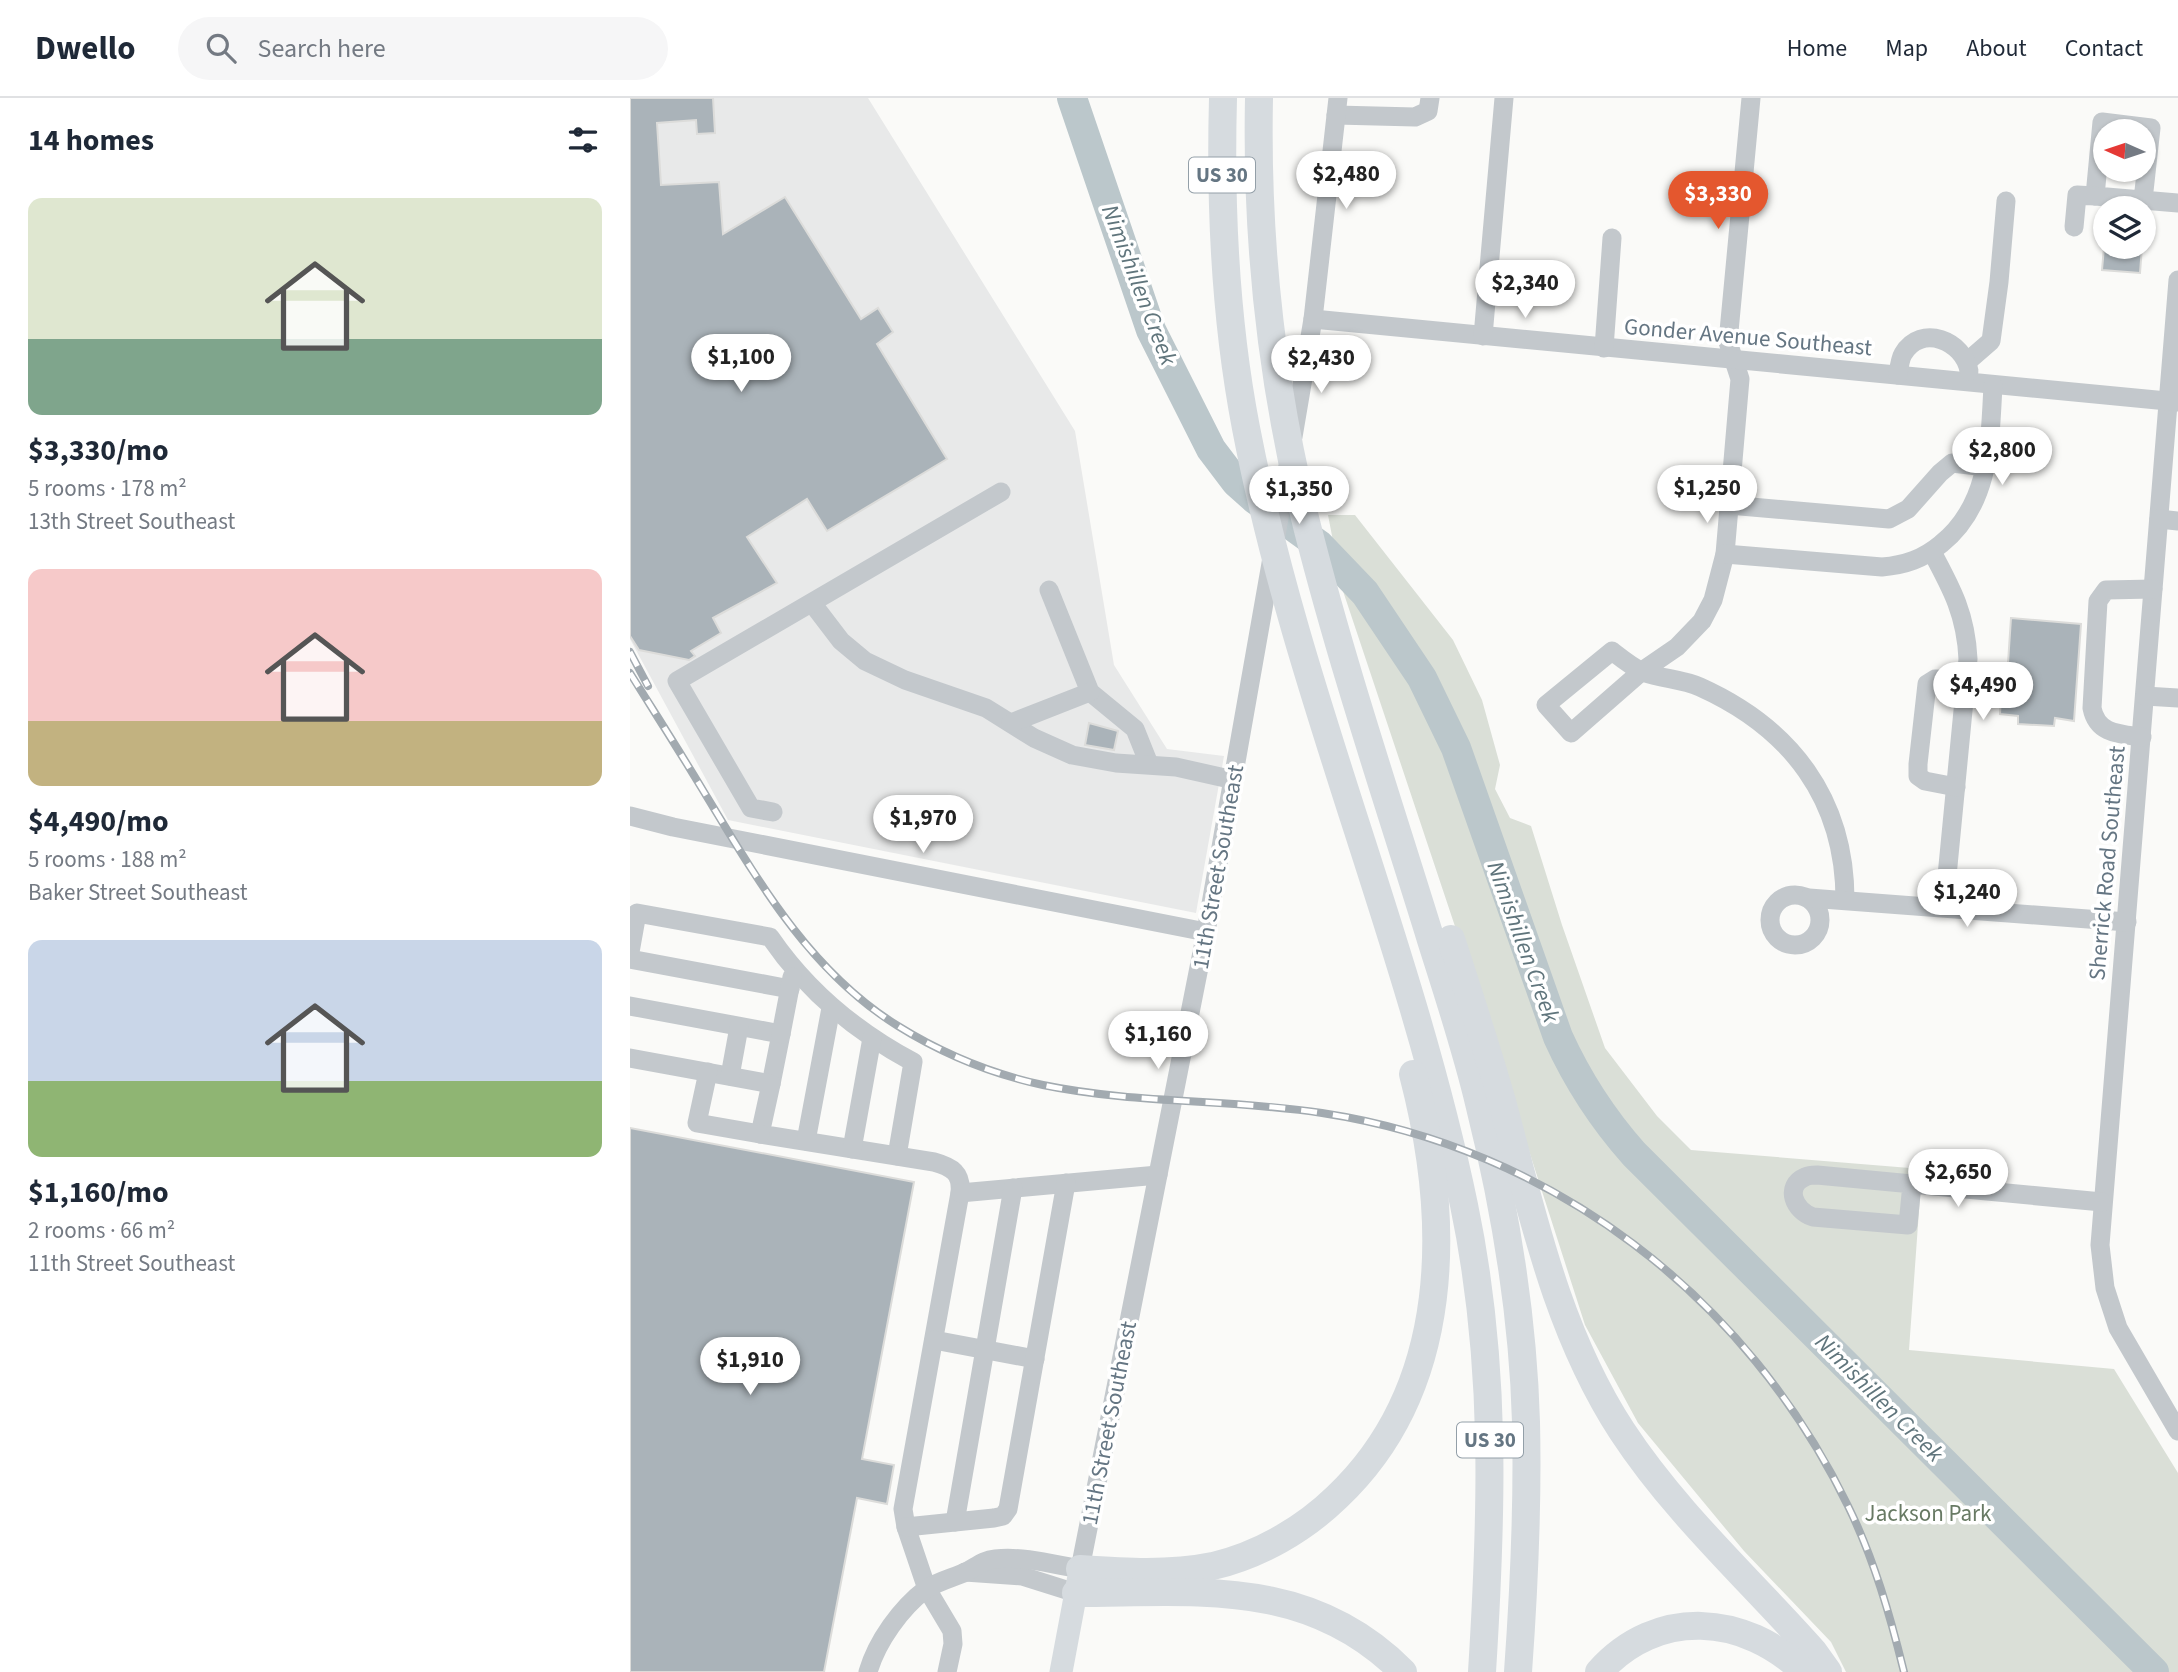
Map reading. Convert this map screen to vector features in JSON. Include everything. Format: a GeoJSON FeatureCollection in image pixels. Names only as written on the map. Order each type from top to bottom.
{"type":"FeatureCollection","features":[{"type":"Feature","properties":{"kind":"highway","name":"US 30"},"geometry":{"type":"LineString","coordinates":[[1223,98],[1224,252],[1236,368],[1251,453],[1286,594],[1408,989],[1425,1083],[1465,1209],[1482,1323],[1489,1405],[1491,1502],[1482,1672]]}},
{"type":"Feature","properties":{"kind":"highway","name":"US 30"},"geometry":{"type":"LineString","coordinates":[[1259,98],[1258,180],[1274,366],[1308,530],[1379,770],[1425,860],[1490,1101],[1520,1334],[1526,1419],[1525,1551],[1518,1672]]}},
{"type":"Feature","properties":{"kind":"highway"},"geometry":{"type":"LineString","coordinates":[[1078,1581],[1192,1569],[1228,1562],[1264,1548],[1316,1516],[1351,1483],[1382,1446],[1405,1404],[1422,1359],[1433,1299],[1433,1193],[1427,1143],[1425,1083]]}},
{"type":"Feature","properties":{"kind":"highway"},"geometry":{"type":"LineString","coordinates":[[1490,1101],[1572,1335],[1603,1400],[1622,1431],[1665,1489],[1780,1614],[1828,1672]]}},
{"type":"Feature","properties":{"kind":"highway"},"geometry":{"type":"LineString","coordinates":[[1078,1581],[1222,1592],[1293,1605],[1358,1635],[1403,1672]]}},
{"type":"Feature","properties":{"kind":"highway"},"geometry":{"type":"LineString","coordinates":[[1599,1672],[1622,1650],[1643,1638],[1666,1630],[1702,1625],[1749,1634],[1790,1658],[1804,1672]]}},
{"type":"Feature","properties":{"kind":"main road","name":"11th Street Southeast"},"geometry":{"type":"LineString","coordinates":[[1061,1672],[1078,1581]]}},
{"type":"Feature","properties":{"kind":"street"},"geometry":{"type":"LineString","coordinates":[[1337,107],[1415,117],[1429,111],[1430,98]]}},
{"type":"Feature","properties":{"kind":"street"},"geometry":{"type":"LineString","coordinates":[[1483,336],[1504,98]]}},
{"type":"Feature","properties":{"kind":"street"},"geometry":{"type":"LineString","coordinates":[[1751,98],[1728,342],[1740,379],[1725,554],[1713,600],[1702,621],[1677,648],[1642,671],[1571,733],[1546,705],[1612,651],[1642,671],[1684,681],[1723,698],[1772,730],[1792,749],[1825,803],[1839,839],[1845,900]]}},
{"type":"Feature","properties":{"kind":"street","name":"11th Street Southeast"},"geometry":{"type":"LineString","coordinates":[[1078,1581],[1234,780],[1313,319],[1337,107]]}},
{"type":"Feature","properties":{"kind":"street"},"geometry":{"type":"LineString","coordinates":[[2074,227],[2077,195],[2095,196],[2102,122],[2151,128],[2143,196]]}},
{"type":"Feature","properties":{"kind":"street"},"geometry":{"type":"LineString","coordinates":[[1968,361],[1991,341],[2006,201]]}},
{"type":"Feature","properties":{"kind":"street"},"geometry":{"type":"LineString","coordinates":[[2156,201],[2178,203]]}},
{"type":"Feature","properties":{"kind":"street"},"geometry":{"type":"LineString","coordinates":[[1604,348],[1612,238]]}},
{"type":"Feature","properties":{"kind":"street","name":"Sherrick Road Southeast"},"geometry":{"type":"LineString","coordinates":[[2178,280],[2168,520],[2153,589],[2100,1245],[2110,1306],[2118,1328],[2178,1431]]}},
{"type":"Feature","properties":{"kind":"street","name":"Gonder Avenue Southeast"},"geometry":{"type":"LineString","coordinates":[[1313,319],[2173,402]]}},
{"type":"Feature","properties":{"kind":"street"},"geometry":{"type":"LineString","coordinates":[[1898,375],[1902,355],[1911,345],[1923,337],[1942,338],[1956,347],[1968,361],[1971,382]]}},
{"type":"Feature","properties":{"kind":"street"},"geometry":{"type":"LineString","coordinates":[[1725,554],[1882,567],[1913,562],[1932,552],[1950,537],[1972,508],[1982,484],[1986,467],[1993,384]]}},
{"type":"Feature","properties":{"kind":"street"},"geometry":{"type":"LineString","coordinates":[[1729,505],[1889,519],[1908,509],[1952,463],[1986,467]]}},
{"type":"Feature","properties":{"kind":"street"},"geometry":{"type":"LineString","coordinates":[[773,812],[751,808],[677,681],[1001,492]]}},
{"type":"Feature","properties":{"kind":"street"},"geometry":{"type":"LineString","coordinates":[[1932,552],[1954,594],[1964,621],[1967,639],[1967,680],[1944,907]]}},
{"type":"Feature","properties":{"kind":"street"},"geometry":{"type":"LineString","coordinates":[[2142,737],[2110,733],[2100,726],[2094,717],[2092,708],[2098,601],[2106,590],[2153,589]]}},
{"type":"Feature","properties":{"kind":"street"},"geometry":{"type":"LineString","coordinates":[[1048,590],[1090,692],[1135,729],[1149,764]]}},
{"type":"Feature","properties":{"kind":"street"},"geometry":{"type":"LineString","coordinates":[[811,603],[841,641],[865,661],[905,680],[986,708],[1034,738],[1072,755],[1116,763],[1149,764],[1234,780]]}},
{"type":"Feature","properties":{"kind":"street"},"geometry":{"type":"LineString","coordinates":[[1956,787],[1925,781],[1918,776],[1918,764],[1927,684],[1936,679],[1967,680]]}},
{"type":"Feature","properties":{"kind":"street"},"geometry":{"type":"LineString","coordinates":[[1012,723],[1090,692]]}},
{"type":"Feature","properties":{"kind":"street"},"geometry":{"type":"LineString","coordinates":[[2145,696],[2178,698]]}},
{"type":"Feature","properties":{"kind":"street"},"geometry":{"type":"LineString","coordinates":[[631,821],[1206,932]]}},
{"type":"Feature","properties":{"kind":"street"},"geometry":{"type":"LineString","coordinates":[[1809,898],[2127,922]]}},
{"type":"Feature","properties":{"kind":"street"},"geometry":{"type":"LineString","coordinates":[[630,952],[637,913],[770,937],[792,980],[872,1038],[913,1062],[897,1156]]}},
{"type":"Feature","properties":{"kind":"street"},"geometry":{"type":"LineString","coordinates":[[630,960],[792,980]]}},
{"type":"Feature","properties":{"kind":"street"},"geometry":{"type":"LineString","coordinates":[[760,1134],[792,980]]}},
{"type":"Feature","properties":{"kind":"street"},"geometry":{"type":"LineString","coordinates":[[630,1006],[781,1034]]}},
{"type":"Feature","properties":{"kind":"street"},"geometry":{"type":"LineString","coordinates":[[806,1141],[831,1008]]}},
{"type":"Feature","properties":{"kind":"street"},"geometry":{"type":"LineString","coordinates":[[730,1076],[739,1027]]}},
{"type":"Feature","properties":{"kind":"street"},"geometry":{"type":"LineString","coordinates":[[852,1149],[872,1038]]}},
{"type":"Feature","properties":{"kind":"street"},"geometry":{"type":"LineString","coordinates":[[630,1058],[771,1084]]}},
{"type":"Feature","properties":{"kind":"street"},"geometry":{"type":"LineString","coordinates":[[708,1072],[697,1123],[897,1156],[950,1167],[960,1177],[960,1193],[904,1504],[905,1527],[927,1589],[952,1631],[953,1644],[947,1672]]}},
{"type":"Feature","properties":{"kind":"street"},"geometry":{"type":"LineString","coordinates":[[960,1193],[1158,1175]]}},
{"type":"Feature","properties":{"kind":"street"},"geometry":{"type":"LineString","coordinates":[[1912,1184],[1908,1226],[1813,1217],[1802,1214],[1795,1206],[1793,1195],[1797,1183],[1804,1177],[1817,1175],[1912,1184],[2102,1202]]}},
{"type":"Feature","properties":{"kind":"street"},"geometry":{"type":"LineString","coordinates":[[905,1527],[994,1518],[1007,1512],[1066,1183]]}},
{"type":"Feature","properties":{"kind":"street"},"geometry":{"type":"LineString","coordinates":[[956,1522],[1013,1188]]}},
{"type":"Feature","properties":{"kind":"street"},"geometry":{"type":"LineString","coordinates":[[934,1340],[1035,1359]]}},
{"type":"Feature","properties":{"kind":"street"},"geometry":{"type":"LineString","coordinates":[[868,1672],[875,1653],[890,1628],[927,1589],[953,1575],[965,1572],[1078,1581]]}},
{"type":"Feature","properties":{"kind":"shaded area"},"geometry":{"type":"Polygon","coordinates":[[[630,98],[868,98],[1075,431],[1114,665],[1167,749],[1224,756],[1196,913],[728,820],[630,639],[630,98]]]}},
{"type":"Feature","properties":{"kind":"green space","name":"Jackson Park"},"geometry":{"type":"Polygon","coordinates":[[[1328,515],[1355,515],[1453,640],[1482,700],[1500,765],[1495,789],[1510,818],[1531,826],[1605,1048],[1657,1116],[1691,1150],[1922,1169],[1909,1350],[2114,1369],[2178,1473],[2178,1672],[1846,1672],[1831,1642],[1744,1551],[1638,1423],[1585,1325],[1342,588],[1328,515]]]}},
{"type":"Feature","properties":{"kind":"building"},"geometry":{"type":"Polygon","coordinates":[[[630,98],[713,98],[715,133],[697,134],[696,120],[657,123],[661,185],[719,182],[723,234],[785,197],[861,319],[878,308],[893,332],[877,344],[947,459],[827,531],[807,499],[747,537],[777,583],[713,618],[721,633],[691,651],[695,656],[689,660],[639,650],[630,636],[630,98]]]}},
{"type":"Feature","properties":{"kind":"building"},"geometry":{"type":"Polygon","coordinates":[[[2103,259],[2141,259],[2140,273],[2102,270],[2103,259]]]}},
{"type":"Feature","properties":{"kind":"building"},"geometry":{"type":"Polygon","coordinates":[[[2011,618],[2081,624],[2074,721],[2055,718],[2054,726],[2018,724],[2018,716],[2000,714],[2002,677],[2007,678],[2011,618]]]}},
{"type":"Feature","properties":{"kind":"building"},"geometry":{"type":"Polygon","coordinates":[[[1089,723],[1118,731],[1114,750],[1085,745],[1089,723]]]}},
{"type":"Feature","properties":{"kind":"building"},"geometry":{"type":"Polygon","coordinates":[[[630,1128],[914,1182],[862,1459],[894,1465],[887,1504],[857,1498],[824,1672],[630,1672],[630,1128]]]}},
{"type":"Feature","properties":{"kind":"waterway","name":"Nimishillen Creek"},"geometry":{"type":"LineString","coordinates":[[1072,98],[1151,330],[1211,449],[1236,482],[1319,545],[1365,593],[1422,678],[1456,748],[1558,1037],[1582,1084],[1601,1113],[1634,1154],[2154,1672]]}},
{"type":"Feature","properties":{"kind":"railway"},"geometry":{"type":"LineString","coordinates":[[630,652],[648,686]]}},
{"type":"Feature","properties":{"kind":"railway"},"geometry":{"type":"LineString","coordinates":[[630,673],[744,858],[811,951],[866,1004],[915,1036],[987,1069],[1043,1085],[1147,1099],[1253,1105],[1322,1113],[1407,1131],[1487,1160],[1563,1198],[1634,1244],[1698,1299],[1756,1361],[1806,1431],[1848,1506],[1866,1546],[1887,1608],[1904,1672]]}}]}
